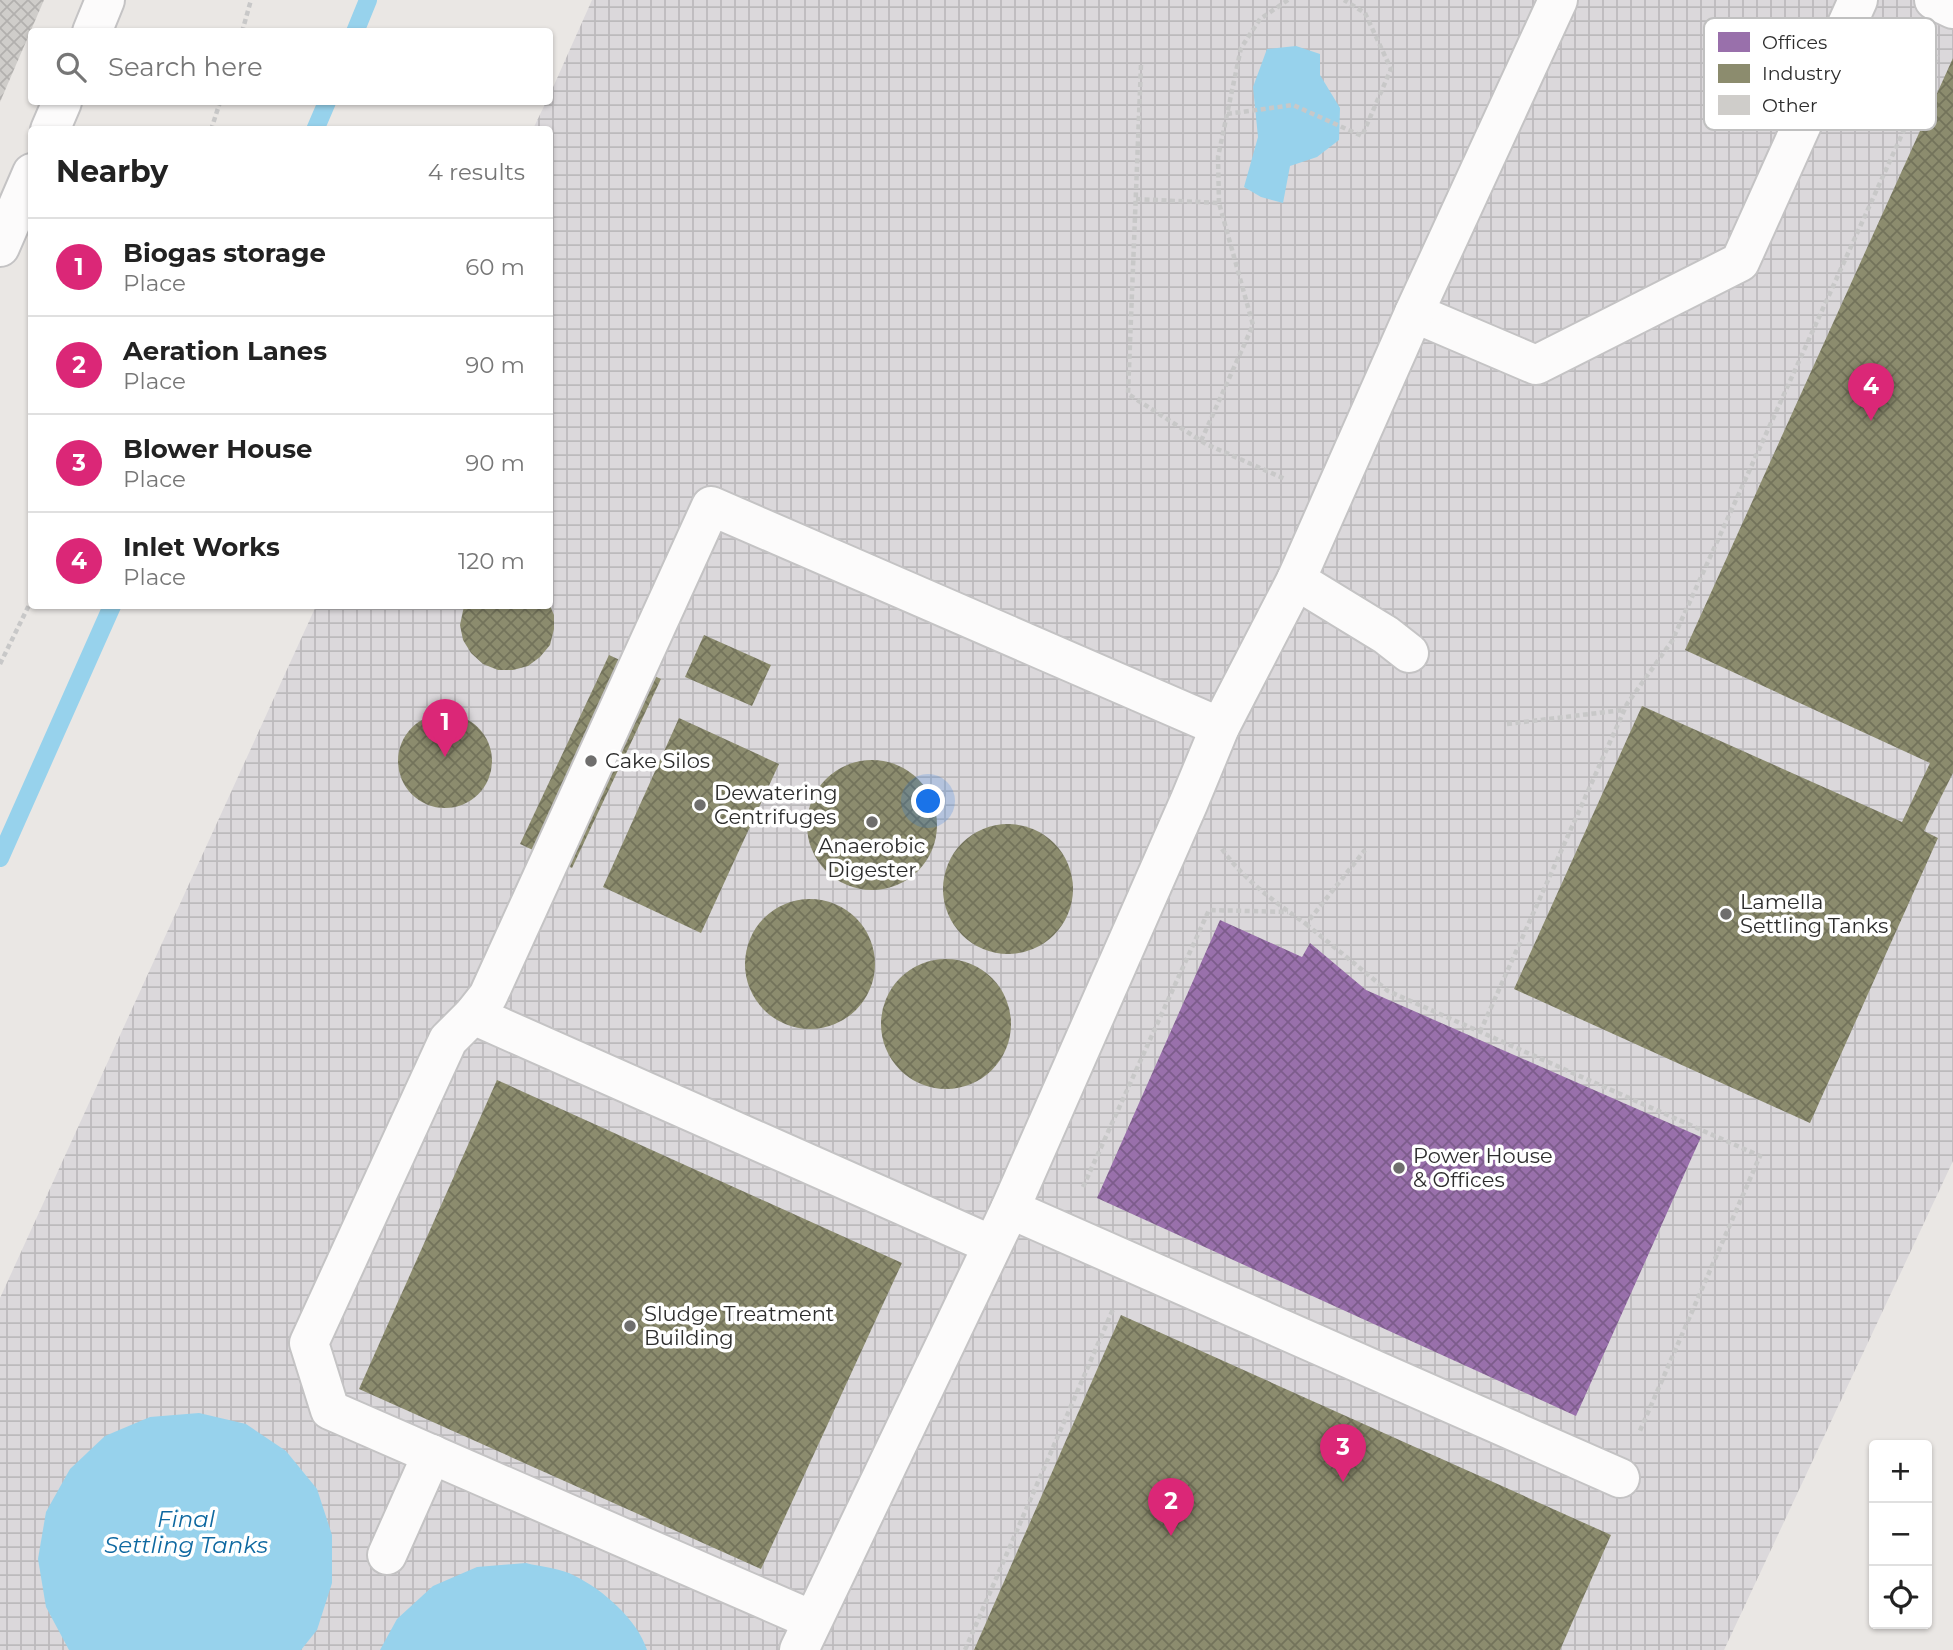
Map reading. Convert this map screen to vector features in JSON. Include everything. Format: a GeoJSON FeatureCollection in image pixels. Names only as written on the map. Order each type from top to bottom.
{"type":"FeatureCollection","features":[{"type":"Feature","properties":{"kind":"lane"},"geometry":{"type":"LineString","coordinates":[[94,28],[105,0]]}},
{"type":"Feature","properties":{"kind":"lane"},"geometry":{"type":"LineString","coordinates":[[1220,727],[711,506],[488,996],[448,1040],[309,1343],[330,1410],[432,1454],[806,1635],[1010,1209],[1220,727],[1296,580],[1414,313],[1558,0]]}},
{"type":"Feature","properties":{"kind":"lane"},"geometry":{"type":"LineString","coordinates":[[1850,18],[1858,0]]}},
{"type":"Feature","properties":{"kind":"lane"},"geometry":{"type":"LineString","coordinates":[[1934,0],[1953,9]]}},
{"type":"Feature","properties":{"kind":"lane"},"geometry":{"type":"LineString","coordinates":[[52,126],[61,105]]}},
{"type":"Feature","properties":{"kind":"lane"},"geometry":{"type":"LineString","coordinates":[[1414,313],[1536,365],[1740,262],[1799,130]]}},
{"type":"Feature","properties":{"kind":"lane"},"geometry":{"type":"LineString","coordinates":[[0,247],[28,182]]}},
{"type":"Feature","properties":{"kind":"lane"},"geometry":{"type":"LineString","coordinates":[[1296,580],[1386,635],[1409,653]]}},
{"type":"Feature","properties":{"kind":"lane"},"geometry":{"type":"LineString","coordinates":[[472,1015],[992,1245]]}},
{"type":"Feature","properties":{"kind":"lane"},"geometry":{"type":"LineString","coordinates":[[1010,1209],[1620,1478]]}},
{"type":"Feature","properties":{"kind":"lane"},"geometry":{"type":"LineString","coordinates":[[387,1555],[432,1454]]}},
{"type":"Feature","properties":{"kind":"path"},"geometry":{"type":"LineString","coordinates":[[243,28],[251,0]]}},
{"type":"Feature","properties":{"kind":"path"},"geometry":{"type":"LineString","coordinates":[[1201,442],[1253,325],[1219,202],[1218,157],[1241,48],[1260,19],[1288,0]]}},
{"type":"Feature","properties":{"kind":"path"},"geometry":{"type":"LineString","coordinates":[[1227,114],[1293,105],[1362,136],[1391,69],[1365,13],[1344,0]]}},
{"type":"Feature","properties":{"kind":"path"},"geometry":{"type":"LineString","coordinates":[[1936,61],[1942,48]]}},
{"type":"Feature","properties":{"kind":"path"},"geometry":{"type":"LineString","coordinates":[[1141,65],[1128,394],[1201,442],[1292,482]]}},
{"type":"Feature","properties":{"kind":"path"},"geometry":{"type":"LineString","coordinates":[[212,126],[219,105]]}},
{"type":"Feature","properties":{"kind":"path"},"geometry":{"type":"LineString","coordinates":[[1480,1032],[1623,710],[1672,641],[1905,130]]}},
{"type":"Feature","properties":{"kind":"path"},"geometry":{"type":"LineString","coordinates":[[1135,199],[1219,202]]}},
{"type":"Feature","properties":{"kind":"path"},"geometry":{"type":"LineString","coordinates":[[0,664],[28,607]]}},
{"type":"Feature","properties":{"kind":"path"},"geometry":{"type":"LineString","coordinates":[[1507,724],[1623,710]]}},
{"type":"Feature","properties":{"kind":"path"},"geometry":{"type":"LineString","coordinates":[[1189,802],[1232,863],[1288,912],[1388,991],[1760,1156],[1620,1478]]}},
{"type":"Feature","properties":{"kind":"path"},"geometry":{"type":"LineString","coordinates":[[1306,924],[1365,850]]}},
{"type":"Feature","properties":{"kind":"path"},"geometry":{"type":"LineString","coordinates":[[1062,1233],[1209,910],[1288,912]]}},
{"type":"Feature","properties":{"kind":"path"},"geometry":{"type":"LineString","coordinates":[[965,1650],[1132,1264]]}},
{"type":"Feature","properties":{"kind":"shaded area"},"geometry":{"type":"Polygon","coordinates":[[[592,0],[1953,0],[1953,1161],[1724,1650],[0,1650],[0,1298],[315,609],[553,609],[553,126],[534,126],[545,105],[553,105],[553,87],[592,0]]]}},
{"type":"Feature","properties":{"kind":"water"},"geometry":{"type":"Polygon","coordinates":[[[1296,46],[1320,54],[1320,75],[1340,108],[1339,140],[1317,157],[1290,166],[1283,203],[1261,197],[1244,187],[1258,137],[1253,87],[1267,49],[1296,46]]]}},
{"type":"Feature","properties":{"kind":"water","name":"Final Settling Tanks"},"geometry":{"type":"Polygon","coordinates":[[[199,1413],[246,1424],[286,1451],[317,1489],[332,1535],[332,1583],[317,1630],[301,1650],[69,1650],[46,1607],[38,1559],[46,1512],[70,1469],[105,1436],[150,1417],[199,1413]]]}},
{"type":"Feature","properties":{"kind":"water"},"geometry":{"type":"Polygon","coordinates":[[[526,1563],[569,1573],[597,1589],[627,1617],[647,1650],[380,1650],[397,1619],[433,1586],[477,1567],[526,1563]]]}},
{"type":"Feature","properties":{"kind":"building: Offices","name":"Power House & Offices"},"geometry":{"type":"Polygon","coordinates":[[[1220,920],[1302,957],[1310,943],[1366,990],[1701,1137],[1576,1416],[1097,1198],[1220,920]]]}},
{"type":"Feature","properties":{"kind":"building: Industry"},"geometry":{"type":"Polygon","coordinates":[[[1953,58],[1953,773],[1924,831],[1938,838],[1810,1123],[1514,989],[1642,706],[1902,822],[1930,763],[1685,650],[1920,130],[1936,130],[1936,96],[1953,58]]]}},
{"type":"Feature","properties":{"kind":"building: Industry"},"geometry":{"type":"Polygon","coordinates":[[[463,609],[551,609],[554,615],[550,645],[528,666],[513,670],[498,670],[483,664],[471,653],[463,640],[460,625],[463,609]]]}},
{"type":"Feature","properties":{"kind":"building: Industry"},"geometry":{"type":"Polygon","coordinates":[[[704,635],[771,665],[752,706],[685,677],[704,635]]]}},
{"type":"Feature","properties":{"kind":"building: Industry","name":"Cake Silos"},"geometry":{"type":"Polygon","coordinates":[[[609,655],[661,679],[572,868],[520,844],[609,655]]]}},
{"type":"Feature","properties":{"kind":"building: Industry"},"geometry":{"type":"Polygon","coordinates":[[[445,714],[463,718],[478,728],[488,743],[492,761],[488,779],[478,794],[463,804],[445,808],[427,804],[412,794],[402,779],[398,761],[402,743],[412,728],[427,718],[445,714]]]}},
{"type":"Feature","properties":{"kind":"building: Industry","name":"Dewatering Centrifuges"},"geometry":{"type":"Polygon","coordinates":[[[679,718],[779,764],[701,933],[603,887],[679,718]]]}},
{"type":"Feature","properties":{"kind":"building: Industry","name":"Anaerobic Digester"},"geometry":{"type":"Polygon","coordinates":[[[872,760],[897,765],[918,779],[932,800],[937,825],[932,850],[918,871],[897,885],[872,890],[847,885],[826,871],[812,850],[807,825],[812,800],[826,779],[847,765],[872,760]]]}},
{"type":"Feature","properties":{"kind":"building: Industry","name":"Anaerobic Digester"},"geometry":{"type":"Polygon","coordinates":[[[1008,824],[1033,829],[1054,843],[1068,864],[1073,889],[1068,914],[1054,935],[1033,949],[1008,954],[983,949],[962,935],[948,914],[943,889],[948,864],[962,843],[983,829],[1008,824]]]}},
{"type":"Feature","properties":{"kind":"building: Industry","name":"Anaerobic Digester"},"geometry":{"type":"Polygon","coordinates":[[[810,899],[835,904],[856,918],[870,939],[875,964],[870,989],[856,1010],[835,1024],[810,1029],[785,1024],[764,1010],[750,989],[745,964],[750,939],[764,918],[785,904],[810,899]]]}},
{"type":"Feature","properties":{"kind":"building: Industry"},"geometry":{"type":"Polygon","coordinates":[[[946,959],[971,964],[992,978],[1006,999],[1011,1024],[1006,1049],[992,1070],[971,1084],[946,1089],[921,1084],[900,1070],[886,1049],[881,1024],[886,999],[900,978],[921,964],[946,959]]]}},
{"type":"Feature","properties":{"kind":"building: Industry","name":"Sludge Treatment Building"},"geometry":{"type":"Polygon","coordinates":[[[497,1080],[902,1263],[761,1569],[359,1389],[497,1080]]]}},
{"type":"Feature","properties":{"kind":"building: Industry"},"geometry":{"type":"Polygon","coordinates":[[[1121,1315],[1611,1535],[1560,1650],[974,1650],[1121,1315]]]}},
{"type":"Feature","properties":{"kind":"building: Other"},"geometry":{"type":"Polygon","coordinates":[[[0,0],[44,0],[32,28],[28,28],[28,37],[0,102],[0,0]]]}},
{"type":"Feature","properties":{"kind":"waterway"},"geometry":{"type":"LineString","coordinates":[[357,28],[368,0]]}},
{"type":"Feature","properties":{"kind":"waterway"},"geometry":{"type":"LineString","coordinates":[[317,126],[326,105]]}},
{"type":"Feature","properties":{"kind":"waterway"},"geometry":{"type":"LineString","coordinates":[[0,858],[111,609]]}},
{"type":"Feature","properties":{"kind":"place","name":"Inlet Works"},"geometry":{"type":"Point","coordinates":[1871,421]}},
{"type":"Feature","properties":{"kind":"place","name":"Biogas storage"},"geometry":{"type":"Point","coordinates":[445,757]}},
{"type":"Feature","properties":{"kind":"place","name":"Cake Silos"},"geometry":{"type":"Point","coordinates":[591,761]}},
{"type":"Feature","properties":{"kind":"place","name":"Dewatering Centrifuges"},"geometry":{"type":"Point","coordinates":[700,805]}},
{"type":"Feature","properties":{"kind":"place","name":"Anaerobic Digester"},"geometry":{"type":"Point","coordinates":[872,822]}},
{"type":"Feature","properties":{"kind":"place","name":"Lamella Settling Tanks"},"geometry":{"type":"Point","coordinates":[1726,914]}},
{"type":"Feature","properties":{"kind":"place","name":"Power House & Offices"},"geometry":{"type":"Point","coordinates":[1399,1168]}},
{"type":"Feature","properties":{"kind":"place","name":"Sludge Treatment Building"},"geometry":{"type":"Point","coordinates":[630,1326]}},
{"type":"Feature","properties":{"kind":"place","name":"Blower House"},"geometry":{"type":"Point","coordinates":[1343,1482]}},
{"type":"Feature","properties":{"kind":"place","name":"Aeration Lanes"},"geometry":{"type":"Point","coordinates":[1171,1536]}}]}
